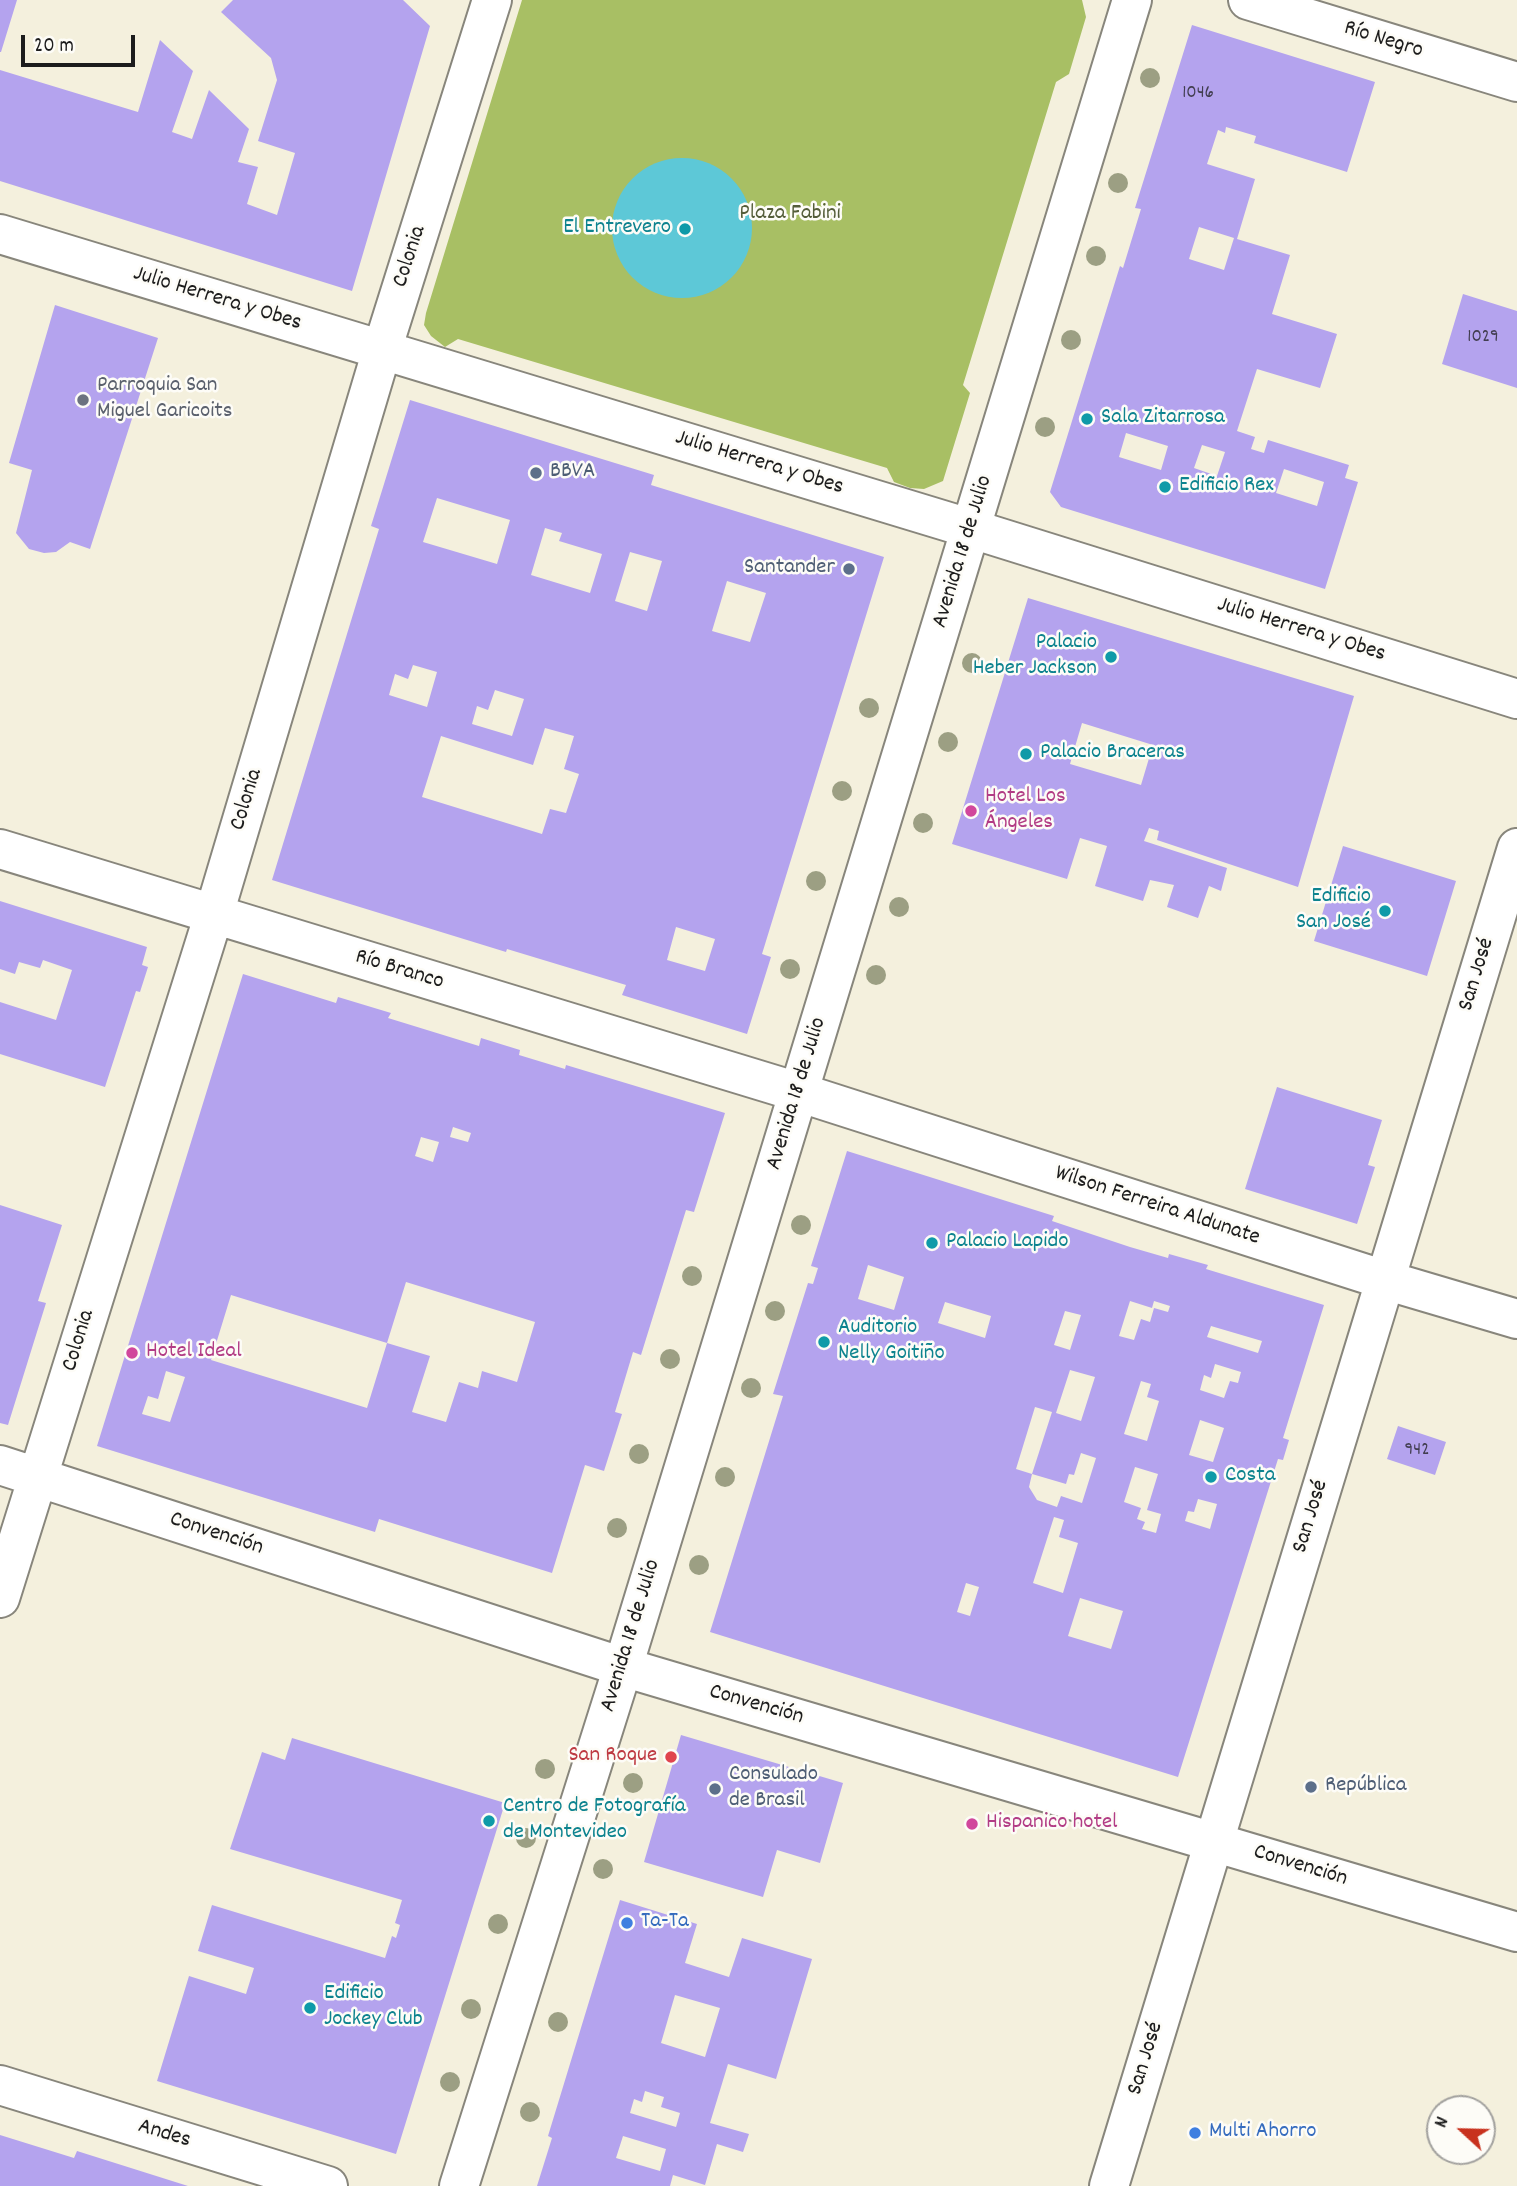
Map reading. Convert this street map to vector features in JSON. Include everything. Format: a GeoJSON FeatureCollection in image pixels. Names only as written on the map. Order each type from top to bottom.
{"type":"FeatureCollection","features":[{"type":"Feature","properties":{"kind":"street","name":"Colonia"},"geometry":{"type":"LineString","coordinates":[[0,1598],[214,914],[382,350],[492,0]]}},
{"type":"Feature","properties":{"kind":"street","name":"Avenida 18 de Julio"},"geometry":{"type":"LineString","coordinates":[[459,2186],[624,1667],[1132,0]]}},
{"type":"Feature","properties":{"kind":"street","name":"Río Negro"},"geometry":{"type":"LineString","coordinates":[[1248,0],[1517,82]]}},
{"type":"Feature","properties":{"kind":"street","name":"Julio Herrera y Obes"},"geometry":{"type":"LineString","coordinates":[[0,234],[972,529],[1517,699]]}},
{"type":"Feature","properties":{"kind":"street","name":"San José"},"geometry":{"type":"LineString","coordinates":[[1109,2186],[1517,848]]}},
{"type":"Feature","properties":{"kind":"street","name":"Río Branco"},"geometry":{"type":"LineString","coordinates":[[0,849],[798,1092]]}},
{"type":"Feature","properties":{"kind":"street","name":"Wilson Ferreira Aldunate"},"geometry":{"type":"LineString","coordinates":[[798,1092],[1385,1280],[1517,1319]]}},
{"type":"Feature","properties":{"kind":"street","name":"Convención"},"geometry":{"type":"LineString","coordinates":[[0,1465],[624,1667],[1517,1932]]}},
{"type":"Feature","properties":{"kind":"street","name":"Andes"},"geometry":{"type":"LineString","coordinates":[[0,2085],[328,2186]]}},
{"type":"Feature","properties":{"kind":"green space","name":"Plaza Fabini"},"geometry":{"type":"Polygon","coordinates":[[[522,0],[1082,0],[1086,17],[1069,74],[1056,82],[963,385],[970,393],[943,481],[924,489],[910,488],[894,482],[887,468],[458,339],[445,347],[431,336],[424,325],[426,313],[522,0]]]}},
{"type":"Feature","properties":{"kind":"water"},"geometry":{"type":"Polygon","coordinates":[[[682,158],[709,163],[732,178],[747,201],[752,228],[747,255],[732,278],[709,293],[682,298],[655,293],[632,278],[617,255],[612,228],[617,201],[632,178],[655,163],[682,158]]]}},
{"type":"Feature","properties":{"kind":"building"},"geometry":{"type":"Polygon","coordinates":[[[0,0],[17,0],[1,52],[0,52],[0,0]]]}},
{"type":"Feature","properties":{"kind":"building"},"geometry":{"type":"Polygon","coordinates":[[[233,0],[403,0],[430,26],[352,291],[0,181],[0,70],[138,112],[160,40],[193,71],[172,132],[192,139],[209,90],[249,129],[238,162],[258,167],[247,204],[277,215],[295,153],[258,141],[277,80],[271,58],[221,12],[233,0]]]}},
{"type":"Feature","properties":{"kind":"building"},"geometry":{"type":"Polygon","coordinates":[[[1192,25],[1375,82],[1347,172],[1254,143],[1256,136],[1226,127],[1225,133],[1218,130],[1207,164],[1255,179],[1237,239],[1290,255],[1272,314],[1337,334],[1320,388],[1257,369],[1237,431],[1255,437],[1251,449],[1264,453],[1268,440],[1349,465],[1345,478],[1358,482],[1325,589],[1061,507],[1050,492],[1120,266],[1123,268],[1141,209],[1135,208],[1192,25]],[[1199,227],[1189,259],[1224,270],[1234,238],[1199,227]],[[1126,433],[1119,457],[1161,470],[1168,446],[1126,433]],[[1202,445],[1194,468],[1217,476],[1225,452],[1202,445]],[[1284,469],[1276,493],[1317,506],[1324,482],[1284,469]]]}},
{"type":"Feature","properties":{"kind":"building"},"geometry":{"type":"Polygon","coordinates":[[[1463,294],[1517,311],[1517,388],[1442,364],[1463,294]]]}},
{"type":"Feature","properties":{"kind":"building","name":"Parroquia San Miguel Garicoits"},"geometry":{"type":"Polygon","coordinates":[[[55,305],[158,338],[90,549],[70,542],[56,552],[44,553],[29,549],[16,533],[32,470],[9,463],[55,305]]]}},
{"type":"Feature","properties":{"kind":"building"},"geometry":{"type":"Polygon","coordinates":[[[410,400],[654,475],[651,485],[884,557],[762,954],[771,957],[747,1034],[622,995],[626,985],[507,949],[506,952],[272,880],[379,529],[371,526],[410,400]],[[437,498],[423,542],[497,564],[510,520],[437,498]],[[545,528],[531,575],[590,593],[602,554],[559,541],[562,533],[545,528]],[[630,552],[615,601],[647,611],[662,561],[630,552]],[[727,581],[712,631],[750,642],[766,593],[727,581]],[[413,665],[408,679],[395,674],[389,695],[427,707],[437,672],[413,665]],[[495,690],[488,710],[477,706],[472,724],[512,736],[524,699],[495,690]],[[545,728],[533,765],[441,736],[422,797],[542,834],[550,809],[566,813],[579,774],[564,769],[574,736],[545,728]],[[676,927],[667,960],[705,971],[715,939],[676,927]]]}},
{"type":"Feature","properties":{"kind":"building"},"geometry":{"type":"Polygon","coordinates":[[[1028,598],[1354,696],[1298,887],[1157,840],[1159,831],[1149,828],[1144,841],[1227,868],[1221,891],[1209,886],[1198,918],[1167,907],[1174,885],[1150,880],[1143,901],[1095,886],[1107,846],[1080,838],[1067,879],[952,844],[1028,598]],[[1082,723],[1070,764],[1141,785],[1153,745],[1082,723]]]}},
{"type":"Feature","properties":{"kind":"building","name":"Edificio San José"},"geometry":{"type":"Polygon","coordinates":[[[1343,846],[1456,881],[1427,976],[1314,941],[1343,846]]]}},
{"type":"Feature","properties":{"kind":"building"},"geometry":{"type":"Polygon","coordinates":[[[0,901],[147,947],[142,965],[148,967],[140,992],[136,991],[105,1087],[0,1054],[0,1002],[56,1020],[72,970],[43,960],[40,968],[19,962],[15,974],[0,969],[0,901]]]}},
{"type":"Feature","properties":{"kind":"building"},"geometry":{"type":"Polygon","coordinates":[[[243,974],[336,1003],[338,997],[391,1013],[388,1018],[479,1046],[481,1038],[520,1050],[519,1055],[565,1069],[566,1065],[725,1113],[694,1212],[686,1210],[641,1355],[633,1352],[615,1412],[622,1414],[604,1471],[585,1465],[552,1573],[379,1519],[375,1532],[97,1446],[243,974]],[[453,1127],[450,1137],[468,1142],[471,1133],[453,1127]],[[421,1137],[415,1156],[433,1162],[439,1142],[421,1137]],[[406,1282],[387,1343],[430,1356],[412,1412],[446,1422],[459,1382],[478,1388],[482,1371],[517,1382],[535,1322],[406,1282]],[[231,1295],[211,1360],[367,1408],[387,1343],[231,1295]],[[166,1371],[158,1399],[148,1396],[142,1414],[170,1422],[185,1377],[166,1371]]]}},
{"type":"Feature","properties":{"kind":"building"},"geometry":{"type":"Polygon","coordinates":[[[1277,1087],[1382,1120],[1368,1165],[1375,1167],[1357,1224],[1245,1189],[1277,1087]]]}},
{"type":"Feature","properties":{"kind":"building"},"geometry":{"type":"Polygon","coordinates":[[[847,1151],[1054,1216],[1052,1221],[1130,1247],[1168,1258],[1169,1254],[1208,1265],[1206,1269],[1324,1305],[1283,1438],[1289,1440],[1283,1460],[1278,1459],[1178,1777],[710,1632],[783,1396],[773,1394],[808,1283],[813,1284],[818,1268],[811,1266],[847,1151]],[[868,1265],[858,1299],[894,1310],[904,1277],[868,1265]],[[1130,1301],[1119,1336],[1134,1340],[1141,1319],[1150,1322],[1154,1308],[1168,1312],[1170,1306],[1154,1301],[1152,1308],[1130,1301]],[[945,1302],[938,1323],[985,1338],[991,1316],[945,1302]],[[1065,1311],[1054,1345],[1070,1350],[1081,1315],[1065,1311]],[[1211,1326],[1207,1337],[1258,1353],[1262,1341],[1211,1326]],[[1215,1364],[1211,1378],[1204,1375],[1200,1390],[1224,1398],[1230,1381],[1238,1383],[1241,1372],[1215,1364]],[[1070,1370],[1056,1413],[1081,1421],[1095,1377],[1070,1370]],[[1141,1381],[1124,1434],[1147,1441],[1159,1401],[1147,1397],[1151,1384],[1141,1381]],[[1035,1407],[1016,1469],[1032,1474],[1052,1412],[1035,1407]],[[1200,1420],[1189,1455],[1213,1462],[1224,1428],[1200,1420]],[[1081,1453],[1074,1475],[1069,1474],[1066,1484],[1032,1474],[1029,1487],[1037,1500],[1057,1507],[1061,1496],[1082,1503],[1096,1458],[1081,1453]],[[1135,1467],[1124,1502],[1141,1508],[1137,1519],[1145,1522],[1142,1529],[1156,1533],[1161,1514],[1147,1510],[1158,1474],[1135,1467]],[[1198,1499],[1194,1512],[1188,1511],[1185,1521],[1210,1529],[1217,1504],[1198,1499]],[[1054,1517],[1033,1583],[1063,1593],[1078,1543],[1059,1537],[1064,1520],[1054,1517]],[[966,1583],[957,1612],[970,1616],[979,1587],[966,1583]],[[1080,1598],[1068,1636],[1111,1649],[1123,1611],[1080,1598]]]}},
{"type":"Feature","properties":{"kind":"building"},"geometry":{"type":"Polygon","coordinates":[[[0,1205],[62,1225],[38,1301],[46,1303],[8,1425],[0,1423],[0,1205]]]}},
{"type":"Feature","properties":{"kind":"building"},"geometry":{"type":"Polygon","coordinates":[[[1398,1426],[1446,1442],[1435,1475],[1387,1459],[1398,1426]]]}},
{"type":"Feature","properties":{"kind":"building"},"geometry":{"type":"Polygon","coordinates":[[[681,1735],[843,1783],[820,1863],[777,1850],[763,1897],[644,1862],[681,1735]]]}},
{"type":"Feature","properties":{"kind":"building"},"geometry":{"type":"Polygon","coordinates":[[[292,1738],[505,1803],[396,2154],[157,2081],[189,1976],[246,1994],[254,1968],[198,1951],[212,1905],[385,1958],[392,1936],[396,1938],[400,1925],[395,1923],[402,1900],[230,1849],[262,1752],[285,1760],[292,1738]]]}},
{"type":"Feature","properties":{"kind":"building"},"geometry":{"type":"Polygon","coordinates":[[[620,1900],[697,1924],[685,1963],[729,1977],[742,1938],[812,1959],[776,2079],[728,2064],[710,2123],[749,2134],[743,2152],[717,2144],[705,2185],[673,2175],[670,2186],[537,2186],[552,2138],[548,2136],[620,1900]],[[675,1995],[661,2043],[705,2057],[720,2008],[675,1995]],[[645,2091],[642,2102],[634,2099],[630,2113],[676,2127],[680,2113],[661,2107],[664,2097],[645,2091]],[[623,2136],[616,2158],[660,2171],[666,2149],[623,2136]]]}},
{"type":"Feature","properties":{"kind":"building"},"geometry":{"type":"Polygon","coordinates":[[[0,2135],[74,2158],[77,2151],[188,2186],[0,2186],[0,2135]]]}},
{"type":"Feature","properties":{"kind":"place","name":"El Entrevero"},"geometry":{"type":"Point","coordinates":[685,229]}},
{"type":"Feature","properties":{"kind":"place","name":"Parroquia San Miguel Garicoits"},"geometry":{"type":"Point","coordinates":[83,400]}},
{"type":"Feature","properties":{"kind":"place","name":"Sala Zitarrosa"},"geometry":{"type":"Point","coordinates":[1087,419]}},
{"type":"Feature","properties":{"kind":"place","name":"BBVA"},"geometry":{"type":"Point","coordinates":[536,473]}},
{"type":"Feature","properties":{"kind":"place","name":"Edificio Rex"},"geometry":{"type":"Point","coordinates":[1165,487]}},
{"type":"Feature","properties":{"kind":"place","name":"Santander"},"geometry":{"type":"Point","coordinates":[849,569]}},
{"type":"Feature","properties":{"kind":"place","name":"Palacio Heber Jackson"},"geometry":{"type":"Point","coordinates":[1111,657]}},
{"type":"Feature","properties":{"kind":"place","name":"Palacio Braceras"},"geometry":{"type":"Point","coordinates":[1026,754]}},
{"type":"Feature","properties":{"kind":"place","name":"Hotel Los Ángeles"},"geometry":{"type":"Point","coordinates":[971,811]}},
{"type":"Feature","properties":{"kind":"place","name":"Edificio San José"},"geometry":{"type":"Point","coordinates":[1385,911]}},
{"type":"Feature","properties":{"kind":"place","name":"Palacio Lapido"},"geometry":{"type":"Point","coordinates":[932,1243]}},
{"type":"Feature","properties":{"kind":"place","name":"Auditorio Nelly Goitiño"},"geometry":{"type":"Point","coordinates":[824,1342]}},
{"type":"Feature","properties":{"kind":"place","name":"Hotel Ideal"},"geometry":{"type":"Point","coordinates":[132,1353]}},
{"type":"Feature","properties":{"kind":"place","name":"Costa"},"geometry":{"type":"Point","coordinates":[1211,1477]}},
{"type":"Feature","properties":{"kind":"place","name":"San Roque"},"geometry":{"type":"Point","coordinates":[671,1757]}},
{"type":"Feature","properties":{"kind":"place","name":"República"},"geometry":{"type":"Point","coordinates":[1311,1787]}},
{"type":"Feature","properties":{"kind":"place","name":"Consulado de Brasil"},"geometry":{"type":"Point","coordinates":[715,1789]}},
{"type":"Feature","properties":{"kind":"place","name":"Centro de Fotografía de Montevideo"},"geometry":{"type":"Point","coordinates":[489,1821]}},
{"type":"Feature","properties":{"kind":"place","name":"Hispanico hotel"},"geometry":{"type":"Point","coordinates":[972,1824]}},
{"type":"Feature","properties":{"kind":"place","name":"Ta-Ta"},"geometry":{"type":"Point","coordinates":[627,1923]}},
{"type":"Feature","properties":{"kind":"place","name":"Edificio Jockey Club"},"geometry":{"type":"Point","coordinates":[310,2008]}},
{"type":"Feature","properties":{"kind":"place","name":"Multi Ahorro"},"geometry":{"type":"Point","coordinates":[1195,2133]}}]}
